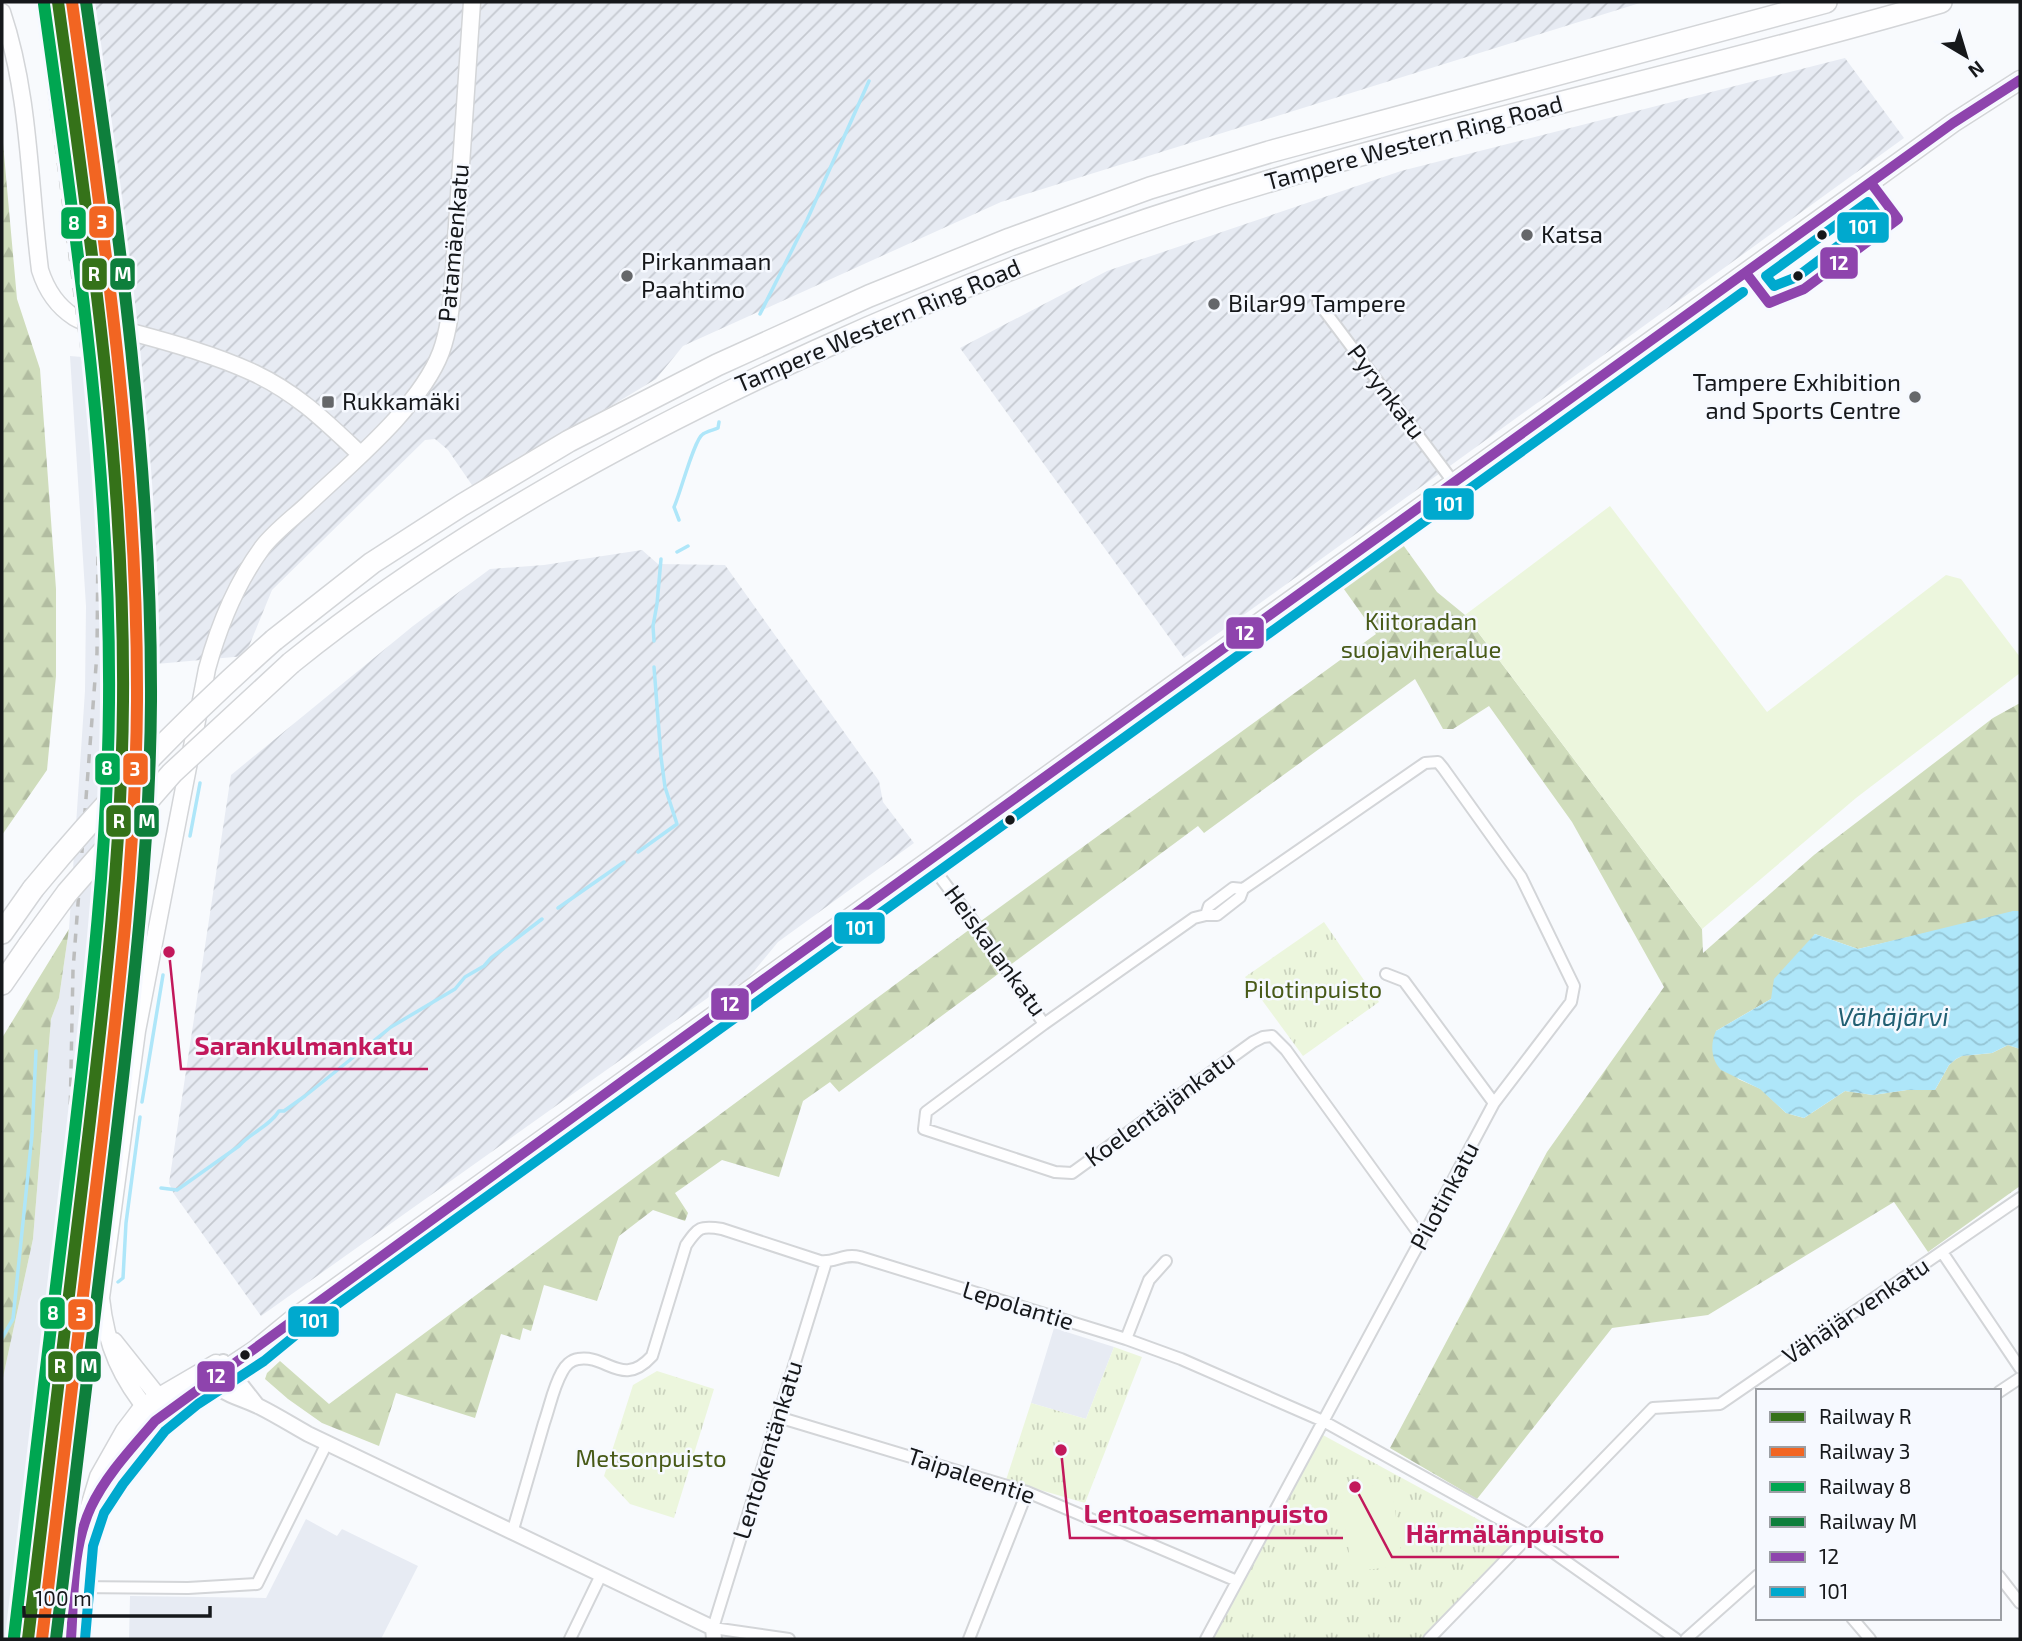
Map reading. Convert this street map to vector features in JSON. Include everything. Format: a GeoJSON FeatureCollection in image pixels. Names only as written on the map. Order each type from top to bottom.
{"type":"FeatureCollection","features":[{"type":"Feature","properties":{"kind":"highway","name":"Tampere Western Ring Road"},"geometry":{"type":"LineString","coordinates":[[2,933],[33,889],[136,771],[219,688],[274,640],[372,564],[462,505],[569,441],[717,365],[869,296],[1010,239],[1150,188],[1283,148],[1826,2]]}},
{"type":"Feature","properties":{"kind":"highway","name":"Tampere Western Ring Road"},"geometry":{"type":"LineString","coordinates":[[2,984],[67,893],[172,773],[292,663],[389,588],[481,527],[643,433],[723,393],[878,323],[1019,265],[1156,216],[1280,177],[1941,2]]}},
{"type":"Feature","properties":{"kind":"main road","name":"Patamäenkatu"},"geometry":{"type":"LineString","coordinates":[[157,1408],[110,1336],[103,1322],[101,1298],[137,1031],[207,669],[229,602],[263,547],[396,418],[426,379],[440,353],[450,318],[472,2]]}},
{"type":"Feature","properties":{"kind":"main road"},"geometry":{"type":"LineString","coordinates":[[2,12],[19,81],[27,131],[40,270],[49,293],[56,302],[74,317],[87,323],[164,342],[253,373],[317,412],[360,454]]}},
{"type":"Feature","properties":{"kind":"main road"},"geometry":{"type":"LineString","coordinates":[[71,1639],[79,1543],[91,1507],[157,1408],[295,1318],[1954,123],[2020,80]]}},
{"type":"Feature","properties":{"kind":"street","name":"Pyrynkatu"},"geometry":{"type":"LineString","coordinates":[[1318,302],[1454,483]]}},
{"type":"Feature","properties":{"kind":"street","name":"Heiskalankatu"},"geometry":{"type":"LineString","coordinates":[[928,861],[965,909],[1044,1024],[1194,918],[1217,915],[1240,897],[1243,890],[1425,763],[1438,762],[1443,768]]}},
{"type":"Feature","properties":{"kind":"street","name":"Pilotinkatu"},"geometry":{"type":"LineString","coordinates":[[1206,1639],[1494,1103],[1571,1002],[1574,986],[1521,877],[1443,768]]}},
{"type":"Feature","properties":{"kind":"street"},"geometry":{"type":"LineString","coordinates":[[1386,974],[1404,981],[1494,1103]]}},
{"type":"Feature","properties":{"kind":"street","name":"Koelentäjänkatu"},"geometry":{"type":"LineString","coordinates":[[1044,1024],[926,1112],[924,1129],[1055,1172],[1072,1173],[1254,1042],[1272,1036],[1286,1050],[1422,1238]]}},
{"type":"Feature","properties":{"kind":"street","name":"Vähäjärvenkatu"},"geometry":{"type":"LineString","coordinates":[[1429,1639],[1653,1408],[1720,1404],[2020,1198]]}},
{"type":"Feature","properties":{"kind":"street","name":"Lepolantie"},"geometry":{"type":"LineString","coordinates":[[512,1533],[563,1369],[573,1360],[580,1358],[623,1370],[642,1367],[652,1356],[686,1245],[696,1230],[707,1227],[722,1229],[809,1259],[827,1262],[849,1255],[860,1257],[1126,1339],[1181,1359],[1324,1422],[1530,1536],[1676,1639]]}},
{"type":"Feature","properties":{"kind":"street"},"geometry":{"type":"LineString","coordinates":[[1942,1252],[2020,1368]]}},
{"type":"Feature","properties":{"kind":"street"},"geometry":{"type":"LineString","coordinates":[[1126,1339],[1149,1280],[1166,1261]]}},
{"type":"Feature","properties":{"kind":"street","name":"Lentokentänkatu"},"geometry":{"type":"LineString","coordinates":[[713,1633],[827,1262]]}},
{"type":"Feature","properties":{"kind":"street"},"geometry":{"type":"LineString","coordinates":[[225,1364],[257,1405]]}},
{"type":"Feature","properties":{"kind":"street"},"geometry":{"type":"LineString","coordinates":[[207,1376],[228,1395],[257,1405],[327,1443],[601,1575],[713,1633],[789,1639]]}},
{"type":"Feature","properties":{"kind":"street"},"geometry":{"type":"LineString","coordinates":[[2001,1391],[2020,1378]]}},
{"type":"Feature","properties":{"kind":"street","name":"Taipaleentie"},"geometry":{"type":"LineString","coordinates":[[778,1417],[1027,1492],[1237,1581]]}},
{"type":"Feature","properties":{"kind":"street"},"geometry":{"type":"LineString","coordinates":[[74,1587],[188,1588],[257,1584],[327,1443]]}},
{"type":"Feature","properties":{"kind":"street"},"geometry":{"type":"LineString","coordinates":[[969,1639],[1027,1492]]}},
{"type":"Feature","properties":{"kind":"street"},"geometry":{"type":"LineString","coordinates":[[570,1639],[601,1575]]}},
{"type":"Feature","properties":{"kind":"street"},"geometry":{"type":"LineString","coordinates":[[1686,1639],[1756,1577]]}},
{"type":"Feature","properties":{"kind":"street"},"geometry":{"type":"LineString","coordinates":[[2001,1579],[2020,1603]]}},
{"type":"Feature","properties":{"kind":"street"},"geometry":{"type":"LineString","coordinates":[[1854,1620],[1870,1639]]}},
{"type":"Feature","properties":{"kind":"shaded area"},"geometry":{"type":"Polygon","coordinates":[[[90,2],[1643,2],[1001,202],[683,346],[656,379],[474,488],[448,450],[435,439],[425,440],[272,590],[245,656],[134,666],[118,360],[104,256],[90,2]]]}},
{"type":"Feature","properties":{"kind":"shaded area"},"geometry":{"type":"Polygon","coordinates":[[[1845,58],[1904,138],[1184,658],[960,348],[1107,271],[1401,171],[1845,58]]]}},
{"type":"Feature","properties":{"kind":"shaded area"},"geometry":{"type":"Polygon","coordinates":[[[70,356],[118,360],[134,666],[133,847],[74,1337],[46,1639],[2,1639],[2,1382],[33,1239],[51,1019],[59,998],[69,929],[85,691],[86,606],[70,356]]]}},
{"type":"Feature","properties":{"kind":"shaded area"},"geometry":{"type":"Polygon","coordinates":[[[642,550],[658,564],[725,565],[879,781],[883,802],[914,843],[778,942],[745,982],[716,992],[261,1316],[174,1194],[169,1183],[231,775],[413,626],[490,569],[544,565],[642,550]]]}},
{"type":"Feature","properties":{"kind":"shaded area"},"geometry":{"type":"Polygon","coordinates":[[[1054,1328],[1114,1347],[1086,1419],[1031,1403],[1054,1328]]]}},
{"type":"Feature","properties":{"kind":"shaded area"},"geometry":{"type":"Polygon","coordinates":[[[306,1519],[337,1536],[342,1529],[418,1566],[381,1639],[129,1639],[130,1596],[266,1598],[306,1519]]]}},
{"type":"Feature","properties":{"kind":"green space"},"geometry":{"type":"Polygon","coordinates":[[[2,132],[17,299],[40,369],[56,589],[56,676],[47,770],[2,835],[2,132]]]}},
{"type":"Feature","properties":{"kind":"green space"},"geometry":{"type":"Polygon","coordinates":[[[1610,506],[1767,712],[1946,575],[1961,579],[2020,657],[2020,673],[1856,798],[1702,929],[1465,615],[1610,506]]]}},
{"type":"Feature","properties":{"kind":"green space","name":"Kiitoradan suojaviheralue"},"geometry":{"type":"Polygon","coordinates":[[[1401,542],[1437,592],[1465,615],[1702,929],[1703,953],[1814,855],[1993,718],[2020,703],[2020,911],[1858,949],[1815,934],[1771,999],[1716,1031],[1738,1079],[1761,1089],[1786,1113],[1804,1118],[1845,1091],[1873,1095],[1907,1090],[1935,1090],[1949,1065],[1962,1056],[1992,1053],[2008,1045],[2020,1049],[2020,1186],[1928,1252],[1894,1202],[1708,1315],[1612,1328],[1477,1499],[1390,1448],[1547,1152],[1664,987],[1572,822],[1489,706],[1453,729],[1443,729],[1415,679],[1204,833],[1198,826],[839,1092],[830,1082],[803,1101],[779,1177],[722,1160],[675,1193],[688,1213],[685,1221],[653,1210],[619,1236],[597,1301],[544,1285],[531,1331],[523,1328],[520,1340],[501,1334],[475,1418],[396,1393],[379,1446],[322,1423],[265,1379],[267,1373],[280,1361],[329,1404],[985,918],[1376,634],[1341,585],[1401,542]]]}},
{"type":"Feature","properties":{"kind":"green space","name":"Pilotinpuisto"},"geometry":{"type":"Polygon","coordinates":[[[1324,922],[1379,1002],[1303,1056],[1245,977],[1324,922]]]}},
{"type":"Feature","properties":{"kind":"green space"},"geometry":{"type":"Polygon","coordinates":[[[69,929],[59,998],[51,1019],[33,1239],[2,1382],[2,1038],[69,929]]]}},
{"type":"Feature","properties":{"kind":"green space"},"geometry":{"type":"Polygon","coordinates":[[[1114,1347],[1142,1357],[1085,1503],[1006,1480],[1031,1403],[1086,1419],[1114,1347]]]}},
{"type":"Feature","properties":{"kind":"green space","name":"Metsonpuisto"},"geometry":{"type":"Polygon","coordinates":[[[657,1371],[714,1389],[674,1518],[630,1504],[604,1476],[633,1385],[657,1371]]]}},
{"type":"Feature","properties":{"kind":"green space"},"geometry":{"type":"Polygon","coordinates":[[[1321,1434],[1516,1540],[1421,1639],[1211,1639],[1321,1434]]]}},
{"type":"Feature","properties":{"kind":"green space"},"geometry":{"type":"Polygon","coordinates":[[[1391,1483],[1403,1565],[1352,1572],[1340,1491],[1391,1483]]]}},
{"type":"Feature","properties":{"kind":"water","name":"Vähäjärvi"},"geometry":{"type":"Polygon","coordinates":[[[2020,911],[2020,1049],[2008,1045],[1992,1053],[1962,1056],[1949,1065],[1935,1090],[1907,1090],[1873,1095],[1845,1091],[1804,1118],[1786,1113],[1760,1089],[1721,1070],[1715,1061],[1712,1046],[1716,1031],[1771,999],[1774,979],[1815,934],[1858,949],[2020,911]]]}},
{"type":"Feature","properties":{"kind":"waterway"},"geometry":{"type":"LineString","coordinates":[[760,314],[807,220],[869,81]]}},
{"type":"Feature","properties":{"kind":"waterway"},"geometry":{"type":"LineString","coordinates":[[679,520],[674,507],[699,438],[718,428],[719,422]]}},
{"type":"Feature","properties":{"kind":"waterway"},"geometry":{"type":"LineString","coordinates":[[677,552],[688,546]]}},
{"type":"Feature","properties":{"kind":"waterway"},"geometry":{"type":"LineString","coordinates":[[654,641],[653,626],[661,559]]}},
{"type":"Feature","properties":{"kind":"waterway"},"geometry":{"type":"LineString","coordinates":[[638,852],[677,824],[665,787],[654,667]]}},
{"type":"Feature","properties":{"kind":"waterway"},"geometry":{"type":"LineString","coordinates":[[190,836],[200,783]]}},
{"type":"Feature","properties":{"kind":"waterway"},"geometry":{"type":"LineString","coordinates":[[558,908],[624,862]]}},
{"type":"Feature","properties":{"kind":"waterway"},"geometry":{"type":"LineString","coordinates":[[161,1188],[177,1190],[239,1146],[279,1111],[284,1111],[305,1096],[391,1027],[455,989],[465,977],[484,966],[542,919]]}},
{"type":"Feature","properties":{"kind":"waterway"},"geometry":{"type":"LineString","coordinates":[[142,1102],[163,975]]}},
{"type":"Feature","properties":{"kind":"waterway"},"geometry":{"type":"LineString","coordinates":[[2,1338],[13,1319],[32,1135],[36,1051]]}},
{"type":"Feature","properties":{"kind":"waterway"},"geometry":{"type":"LineString","coordinates":[[118,1282],[123,1278],[126,1223],[140,1117]]}},
{"type":"Feature","properties":{"kind":"waterway"},"geometry":{"type":"LineString","coordinates":[[65,1528],[91,1283]]}},
{"type":"Feature","properties":{"kind":"waterway"},"geometry":{"type":"LineString","coordinates":[[91,1575],[95,1541]]}},
{"type":"Feature","properties":{"kind":"waterway"},"geometry":{"type":"LineString","coordinates":[[88,1639],[92,1596]]}},
{"type":"Feature","properties":{"kind":"railway"},"geometry":{"type":"LineString","coordinates":[[38,2],[91,422],[98,541],[97,653],[73,970],[69,1169],[57,1329]]}},
{"type":"Feature","properties":{"kind":"railway"},"geometry":{"type":"LineString","coordinates":[[54,2],[64,108]]}},
{"type":"Feature","properties":{"kind":"railway"},"geometry":{"type":"LineString","coordinates":[[10,1639],[49,1313]]}},
{"type":"Feature","properties":{"kind":"rail line","name":"R"},"geometry":{"type":"LineString","coordinates":[[28,1639],[106,975],[122,756],[122,613],[112,438],[93,263],[58,2]]}},
{"type":"Feature","properties":{"kind":"rail line","name":"3"},"geometry":{"type":"LineString","coordinates":[[42,1639],[120,975],[136,756],[136,613],[125,438],[107,263],[72,2]]}},
{"type":"Feature","properties":{"kind":"rail line","name":"M"},"geometry":{"type":"LineString","coordinates":[[56,1639],[134,975],[150,756],[150,613],[140,438],[121,263],[86,2]]}},
{"type":"Feature","properties":{"kind":"rail line","name":"8"},"geometry":{"type":"LineString","coordinates":[[14,1637],[92,975],[108,757],[108,614],[98,439],[79,264],[44,4]]}},
{"type":"Feature","properties":{"kind":"transit line","name":"12"},"geometry":{"type":"LineString","coordinates":[[71,1639],[77,1555],[91,1507],[120,1462],[155,1421],[1953,123],[2020,80]]}},
{"type":"Feature","properties":{"kind":"transit line","name":"12"},"geometry":{"type":"LineString","coordinates":[[1746,273],[1769,303],[1804,289],[1898,219],[1871,183]]}},
{"type":"Feature","properties":{"kind":"transit line","name":"101"},"geometry":{"type":"LineString","coordinates":[[1868,202],[1878,216],[1797,277],[1774,286],[1766,276],[1868,202]]}},
{"type":"Feature","properties":{"kind":"transit line","name":"101"},"geometry":{"type":"LineString","coordinates":[[85,1639],[93,1546],[104,1513],[165,1431],[198,1404],[264,1361],[303,1329],[1743,292]]}},
{"type":"Feature","properties":{"kind":"place","name":"Katsa"},"geometry":{"type":"Point","coordinates":[1527,235]}},
{"type":"Feature","properties":{"kind":"place","name":"Pirkanmaan Paahtimo"},"geometry":{"type":"Point","coordinates":[627,276]}},
{"type":"Feature","properties":{"kind":"place","name":"Bilar99 Tampere"},"geometry":{"type":"Point","coordinates":[1214,304]}},
{"type":"Feature","properties":{"kind":"place","name":"Tampere Exhibition and Sports Centre"},"geometry":{"type":"Point","coordinates":[1915,397]}},
{"type":"Feature","properties":{"kind":"place","name":"Rukkamäki"},"geometry":{"type":"Point","coordinates":[328,402]}},
{"type":"Feature","properties":{"kind":"place","name":"Sarankulmankatu"},"geometry":{"type":"Point","coordinates":[169,952]}},
{"type":"Feature","properties":{"kind":"place","name":"Lentoasemanpuisto"},"geometry":{"type":"Point","coordinates":[1061,1450]}},
{"type":"Feature","properties":{"kind":"place","name":"Härmälänpuisto"},"geometry":{"type":"Point","coordinates":[1355,1487]}}]}
